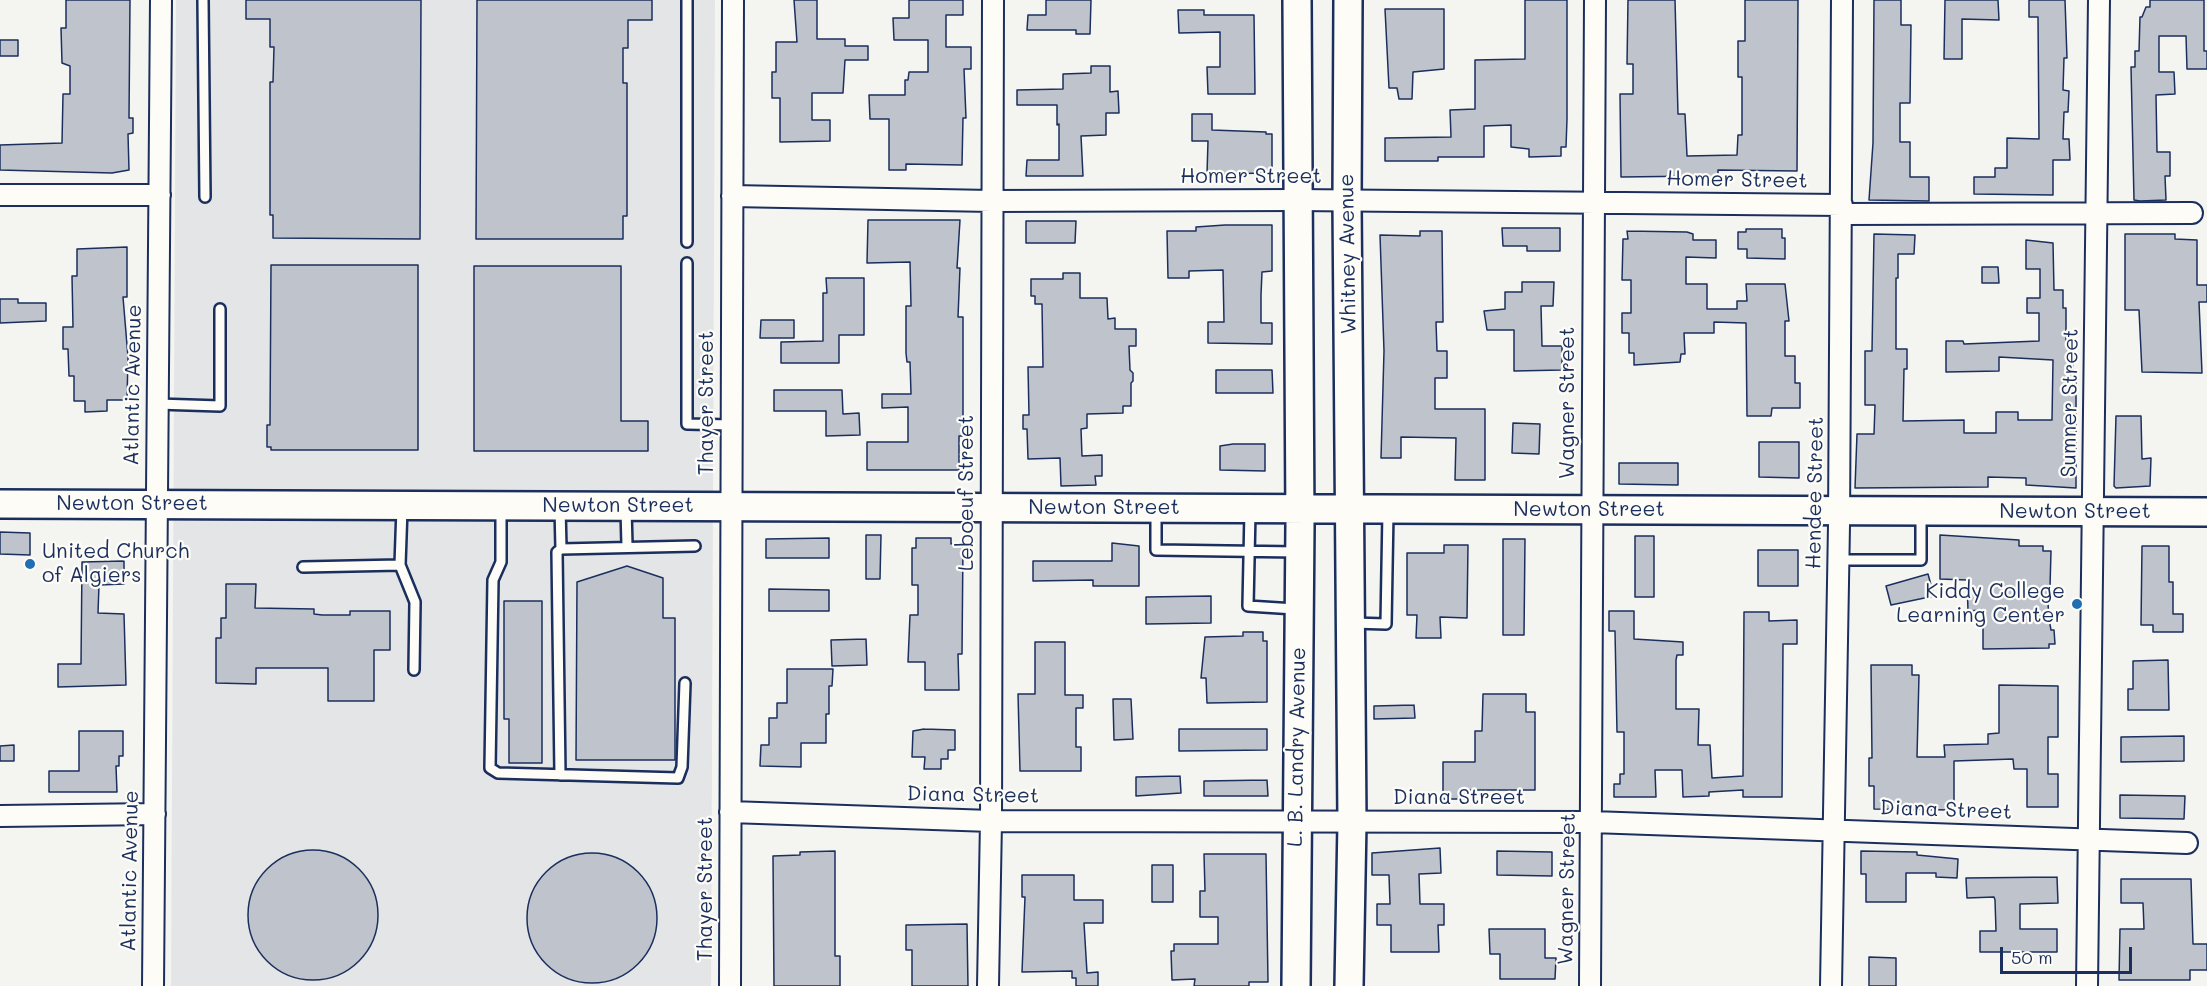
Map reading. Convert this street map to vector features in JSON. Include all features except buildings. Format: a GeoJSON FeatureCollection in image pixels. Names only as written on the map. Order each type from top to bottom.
{"type":"FeatureCollection","features":[{"type":"Feature","properties":{"kind":"main road"},"geometry":{"type":"LineString","coordinates":[[1297,0],[1296,200],[1300,508]]}},
{"type":"Feature","properties":{"kind":"main road","name":"Whitney Avenue"},"geometry":{"type":"LineString","coordinates":[[1348,0],[1347,201],[1351,509]]}},
{"type":"Feature","properties":{"kind":"main road","name":"Newton Street"},"geometry":{"type":"LineString","coordinates":[[0,504],[2207,512]]}},
{"type":"Feature","properties":{"kind":"main road","name":"L. B. Landry Avenue"},"geometry":{"type":"LineString","coordinates":[[1296,986],[1300,508]]}},
{"type":"Feature","properties":{"kind":"main road"},"geometry":{"type":"LineString","coordinates":[[1349,986],[1352,822],[1351,509]]}},
{"type":"Feature","properties":{"kind":"street","name":"Atlantic Avenue"},"geometry":{"type":"LineString","coordinates":[[153,986],[161,0]]}},
{"type":"Feature","properties":{"kind":"street","name":"Thayer Street"},"geometry":{"type":"LineString","coordinates":[[730,986],[733,0]]}},
{"type":"Feature","properties":{"kind":"street","name":"Leboeuf Street"},"geometry":{"type":"LineString","coordinates":[[988,986],[991,821],[993,0]]}},
{"type":"Feature","properties":{"kind":"street","name":"Wagner Street"},"geometry":{"type":"LineString","coordinates":[[1590,986],[1594,0]]}},
{"type":"Feature","properties":{"kind":"street","name":"Hendee Street"},"geometry":{"type":"LineString","coordinates":[[1831,986],[1836,830],[1842,0]]}},
{"type":"Feature","properties":{"kind":"street","name":"Sumner Street"},"geometry":{"type":"LineString","coordinates":[[2086,986],[2099,0]]}},
{"type":"Feature","properties":{"kind":"street"},"geometry":{"type":"LineString","coordinates":[[0,195],[160,195]]}},
{"type":"Feature","properties":{"kind":"street","name":"Homer Street"},"geometry":{"type":"LineString","coordinates":[[732,196],[991,201],[1296,200],[1592,203],[1842,210],[2192,213]]}},
{"type":"Feature","properties":{"kind":"street","name":"Diana Street"},"geometry":{"type":"LineString","coordinates":[[730,812],[991,821],[1592,822],[2187,843]]}},
{"type":"Feature","properties":{"kind":"street"},"geometry":{"type":"LineString","coordinates":[[0,816],[155,814]]}},
{"type":"Feature","properties":{"kind":"lane"},"geometry":{"type":"LineString","coordinates":[[202,0],[205,196]]}},
{"type":"Feature","properties":{"kind":"lane"},"geometry":{"type":"LineString","coordinates":[[687,0],[687,242]]}},
{"type":"Feature","properties":{"kind":"lane"},"geometry":{"type":"LineString","coordinates":[[687,263],[687,424],[731,425]]}},
{"type":"Feature","properties":{"kind":"lane"},"geometry":{"type":"LineString","coordinates":[[157,404],[220,406],[220,309]]}},
{"type":"Feature","properties":{"kind":"lane"},"geometry":{"type":"LineString","coordinates":[[402,505],[400,565],[415,602],[414,670]]}},
{"type":"Feature","properties":{"kind":"lane"},"geometry":{"type":"LineString","coordinates":[[501,506],[501,562],[493,580],[490,768],[498,774],[678,778],[682,766],[685,683]]}},
{"type":"Feature","properties":{"kind":"lane"},"geometry":{"type":"LineString","coordinates":[[560,506],[561,549]]}},
{"type":"Feature","properties":{"kind":"lane"},"geometry":{"type":"LineString","coordinates":[[626,506],[627,546]]}},
{"type":"Feature","properties":{"kind":"lane"},"geometry":{"type":"LineString","coordinates":[[1156,508],[1156,550],[1300,552]]}},
{"type":"Feature","properties":{"kind":"lane"},"geometry":{"type":"LineString","coordinates":[[1250,508],[1248,606],[1299,609]]}},
{"type":"Feature","properties":{"kind":"lane"},"geometry":{"type":"LineString","coordinates":[[1352,623],[1386,624],[1389,509]]}},
{"type":"Feature","properties":{"kind":"lane"},"geometry":{"type":"LineString","coordinates":[[1839,560],[1921,560],[1921,511]]}},
{"type":"Feature","properties":{"kind":"lane"},"geometry":{"type":"LineString","coordinates":[[560,775],[557,552],[561,549],[627,546],[695,546]]}},
{"type":"Feature","properties":{"kind":"lane"},"geometry":{"type":"LineString","coordinates":[[303,567],[400,565]]}},
{"type":"Feature","properties":{"kind":"shaded area"},"geometry":{"type":"Polygon","coordinates":[[[176,0],[715,0],[711,986],[171,986],[176,0]]]}},
{"type":"Feature","properties":{"kind":"place","name":"United Church of Algiers"},"geometry":{"type":"Point","coordinates":[30,564]}},
{"type":"Feature","properties":{"kind":"place","name":"Kiddy College Learning Center"},"geometry":{"type":"Point","coordinates":[2077,604]}}]}
